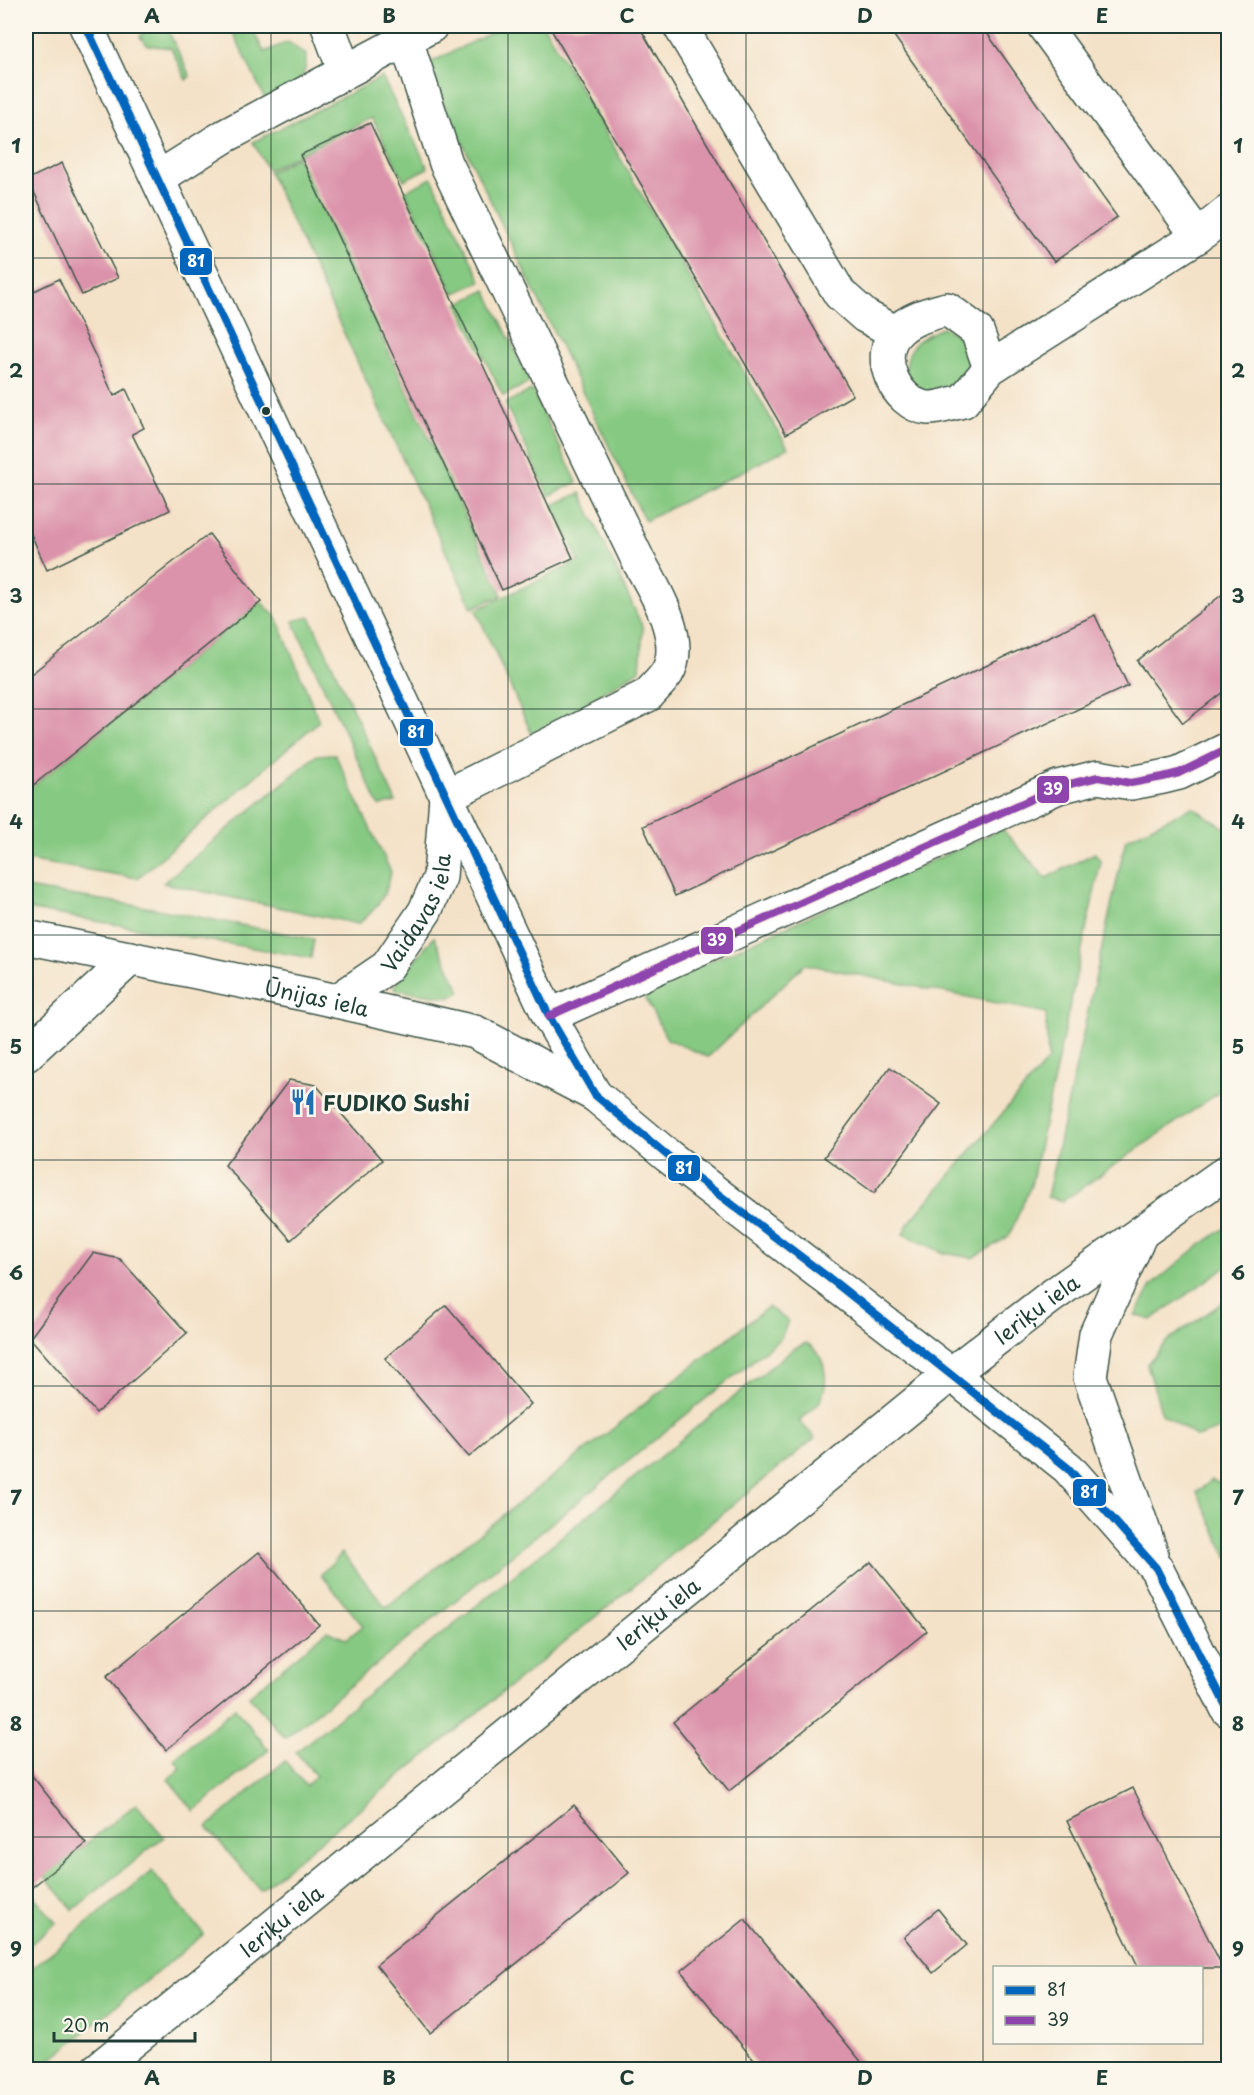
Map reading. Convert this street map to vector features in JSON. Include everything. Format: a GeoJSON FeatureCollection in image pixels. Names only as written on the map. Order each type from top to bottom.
{"type":"FeatureCollection","features":[{"type":"Feature","properties":{"kind":"street","name":"Vaidavas iela"},"geometry":{"type":"LineString","coordinates":[[86,26],[549,1016],[595,1095],[668,1156],[951,1374],[1068,1468],[1156,1568]]}},
{"type":"Feature","properties":{"kind":"street"},"geometry":{"type":"LineString","coordinates":[[328,26],[345,72]]}},
{"type":"Feature","properties":{"kind":"street"},"geometry":{"type":"LineString","coordinates":[[680,26],[840,294],[864,316],[895,333]]}},
{"type":"Feature","properties":{"kind":"street"},"geometry":{"type":"LineString","coordinates":[[1044,26],[1198,236]]}},
{"type":"Feature","properties":{"kind":"street"},"geometry":{"type":"LineString","coordinates":[[158,178],[225,136],[419,33],[446,164],[639,562],[663,606],[673,646],[668,672],[648,695],[446,796]]}},
{"type":"Feature","properties":{"kind":"street"},"geometry":{"type":"LineString","coordinates":[[990,368],[977,331],[947,309],[918,317],[895,333],[886,360],[892,382],[908,401],[927,408],[963,401],[990,368],[1198,236],[1228,212]]}},
{"type":"Feature","properties":{"kind":"street"},"geometry":{"type":"LineString","coordinates":[[549,1016],[1058,787],[1098,777],[1131,783],[1163,777],[1179,773],[1228,749]]}},
{"type":"Feature","properties":{"kind":"street","name":"Vaidavas iela"},"geometry":{"type":"LineString","coordinates":[[337,1001],[387,967],[425,911],[440,877],[446,796]]}},
{"type":"Feature","properties":{"kind":"street","name":"Ūnijas iela"},"geometry":{"type":"LineString","coordinates":[[26,938],[337,1001],[475,1032],[595,1095]]}},
{"type":"Feature","properties":{"kind":"street"},"geometry":{"type":"LineString","coordinates":[[27,1045],[131,958]]}},
{"type":"Feature","properties":{"kind":"street","name":"Ieriķu iela"},"geometry":{"type":"LineString","coordinates":[[97,2070],[951,1374],[1048,1298],[1228,1171]]}},
{"type":"Feature","properties":{"kind":"street"},"geometry":{"type":"LineString","coordinates":[[1141,1233],[1096,1334],[1090,1377],[1156,1568],[1228,1710]]}},
{"type":"Feature","properties":{"kind":"green space"},"geometry":{"type":"Polygon","coordinates":[[[147,26],[166,26],[190,76],[186,80],[171,48],[147,45],[140,37],[147,26]]]}},
{"type":"Feature","properties":{"kind":"green space"},"geometry":{"type":"Polygon","coordinates":[[[230,26],[251,26],[264,52],[288,42],[306,55],[306,65],[301,80],[290,89],[266,101],[230,26]]]}},
{"type":"Feature","properties":{"kind":"green space"},"geometry":{"type":"Polygon","coordinates":[[[505,26],[544,26],[788,448],[645,521],[425,65],[505,26]]]}},
{"type":"Feature","properties":{"kind":"green space"},"geometry":{"type":"Polygon","coordinates":[[[382,77],[428,168],[404,180],[372,118],[268,170],[253,142],[382,77]]]}},
{"type":"Feature","properties":{"kind":"green space"},"geometry":{"type":"Polygon","coordinates":[[[298,157],[502,595],[472,608],[269,172],[298,157]]]}},
{"type":"Feature","properties":{"kind":"green space"},"geometry":{"type":"Polygon","coordinates":[[[432,178],[481,281],[454,294],[405,191],[432,178]]]}},
{"type":"Feature","properties":{"kind":"green space"},"geometry":{"type":"Polygon","coordinates":[[[486,290],[530,382],[503,396],[458,304],[486,290]]]}},
{"type":"Feature","properties":{"kind":"green space"},"geometry":{"type":"Polygon","coordinates":[[[943,327],[966,341],[971,367],[957,388],[923,393],[905,376],[908,357],[919,340],[943,327]]]}},
{"type":"Feature","properties":{"kind":"green space"},"geometry":{"type":"Polygon","coordinates":[[[532,390],[577,482],[549,496],[505,403],[532,390]]]}},
{"type":"Feature","properties":{"kind":"green space"},"geometry":{"type":"Polygon","coordinates":[[[581,493],[643,628],[640,670],[533,737],[476,610],[579,561],[553,505],[581,493]]]}},
{"type":"Feature","properties":{"kind":"green space"},"geometry":{"type":"Polygon","coordinates":[[[261,602],[277,618],[319,721],[138,878],[26,860],[26,791],[261,602]]]}},
{"type":"Feature","properties":{"kind":"green space"},"geometry":{"type":"Polygon","coordinates":[[[310,617],[396,802],[379,806],[293,621],[310,617]]]}},
{"type":"Feature","properties":{"kind":"green space"},"geometry":{"type":"Polygon","coordinates":[[[335,754],[391,872],[387,888],[380,901],[358,924],[163,883],[317,755],[335,754]]]}},
{"type":"Feature","properties":{"kind":"green space"},"geometry":{"type":"Polygon","coordinates":[[[1192,807],[1228,830],[1228,1086],[1063,1201],[1047,1197],[1126,839],[1192,807]]]}},
{"type":"Feature","properties":{"kind":"green space"},"geometry":{"type":"Polygon","coordinates":[[[1002,829],[1046,878],[1095,853],[1101,861],[1031,1185],[1009,1236],[973,1258],[944,1253],[903,1234],[908,1224],[1048,1060],[1046,1013],[805,964],[708,1057],[667,1039],[642,992],[1002,829]]]}},
{"type":"Feature","properties":{"kind":"green space"},"geometry":{"type":"Polygon","coordinates":[[[26,888],[152,908],[314,939],[311,958],[26,909],[26,888]]]}},
{"type":"Feature","properties":{"kind":"green space"},"geometry":{"type":"Polygon","coordinates":[[[434,937],[461,992],[451,997],[395,990],[394,986],[434,937]]]}},
{"type":"Feature","properties":{"kind":"green space"},"geometry":{"type":"Polygon","coordinates":[[[1228,1226],[1228,1265],[1151,1320],[1135,1315],[1151,1286],[1195,1249],[1228,1226]]]}},
{"type":"Feature","properties":{"kind":"green space"},"geometry":{"type":"Polygon","coordinates":[[[1228,1299],[1228,1426],[1197,1437],[1162,1414],[1147,1364],[1167,1341],[1228,1299]]]}},
{"type":"Feature","properties":{"kind":"green space"},"geometry":{"type":"Polygon","coordinates":[[[768,1307],[788,1321],[781,1338],[285,1738],[249,1696],[327,1631],[346,1639],[363,1626],[321,1574],[342,1553],[386,1607],[768,1307]]]}},
{"type":"Feature","properties":{"kind":"green space"},"geometry":{"type":"Polygon","coordinates":[[[806,1343],[813,1348],[822,1361],[825,1377],[820,1401],[799,1421],[815,1438],[260,1890],[207,1827],[285,1761],[306,1786],[316,1776],[296,1752],[793,1349],[806,1343]]]}},
{"type":"Feature","properties":{"kind":"green space"},"geometry":{"type":"Polygon","coordinates":[[[1212,1480],[1228,1487],[1228,1559],[1197,1492],[1212,1480]]]}},
{"type":"Feature","properties":{"kind":"green space"},"geometry":{"type":"Polygon","coordinates":[[[235,1708],[269,1750],[194,1811],[168,1779],[181,1768],[174,1759],[235,1708]]]}},
{"type":"Feature","properties":{"kind":"green space"},"geometry":{"type":"Polygon","coordinates":[[[136,1804],[164,1837],[73,1910],[45,1876],[136,1804]]]}},
{"type":"Feature","properties":{"kind":"green space"},"geometry":{"type":"Polygon","coordinates":[[[152,1871],[204,1934],[39,2069],[26,2069],[26,1973],[152,1871]]]}},
{"type":"Feature","properties":{"kind":"green space"},"geometry":{"type":"Polygon","coordinates":[[[28,1889],[56,1923],[26,1948],[26,1891],[28,1889]]]}},
{"type":"Feature","properties":{"kind":"building"},"geometry":{"type":"Polygon","coordinates":[[[549,26],[639,26],[853,395],[786,434],[549,26]]]}},
{"type":"Feature","properties":{"kind":"building"},"geometry":{"type":"Polygon","coordinates":[[[887,26],[982,26],[1117,217],[1054,262],[887,26]]]}},
{"type":"Feature","properties":{"kind":"building"},"geometry":{"type":"Polygon","coordinates":[[[370,123],[573,558],[502,590],[300,155],[370,123]]]}},
{"type":"Feature","properties":{"kind":"building"},"geometry":{"type":"Polygon","coordinates":[[[62,163],[118,278],[82,295],[28,179],[62,163]]]}},
{"type":"Feature","properties":{"kind":"building"},"geometry":{"type":"Polygon","coordinates":[[[59,279],[114,396],[126,389],[144,428],[132,434],[170,510],[47,570],[26,523],[26,295],[59,279]]]}},
{"type":"Feature","properties":{"kind":"building"},"geometry":{"type":"Polygon","coordinates":[[[209,534],[261,602],[26,791],[26,678],[209,534]]]}},
{"type":"Feature","properties":{"kind":"building"},"geometry":{"type":"Polygon","coordinates":[[[1228,590],[1228,688],[1183,723],[1137,661],[1228,590]]]}},
{"type":"Feature","properties":{"kind":"building"},"geometry":{"type":"Polygon","coordinates":[[[1095,615],[1128,686],[675,896],[643,826],[1095,615]]]}},
{"type":"Feature","properties":{"kind":"building"},"geometry":{"type":"Polygon","coordinates":[[[890,1067],[941,1104],[874,1193],[824,1157],[890,1067]]]}},
{"type":"Feature","properties":{"kind":"building"},"geometry":{"type":"Polygon","coordinates":[[[289,1080],[316,1085],[382,1160],[291,1240],[225,1165],[289,1080]]]}},
{"type":"Feature","properties":{"kind":"building"},"geometry":{"type":"Polygon","coordinates":[[[93,1253],[120,1259],[187,1333],[96,1413],[30,1338],[93,1253]]]}},
{"type":"Feature","properties":{"kind":"building"},"geometry":{"type":"Polygon","coordinates":[[[446,1305],[531,1404],[469,1457],[385,1358],[446,1305]]]}},
{"type":"Feature","properties":{"kind":"building"},"geometry":{"type":"Polygon","coordinates":[[[259,1552],[319,1625],[166,1750],[106,1677],[259,1552]]]}},
{"type":"Feature","properties":{"kind":"building"},"geometry":{"type":"Polygon","coordinates":[[[871,1562],[927,1631],[729,1791],[673,1722],[871,1562]]]}},
{"type":"Feature","properties":{"kind":"building"},"geometry":{"type":"Polygon","coordinates":[[[26,1768],[86,1844],[26,1892],[26,1768]]]}},
{"type":"Feature","properties":{"kind":"building"},"geometry":{"type":"Polygon","coordinates":[[[1133,1788],[1223,1968],[1138,1966],[1067,1821],[1133,1788]]]}},
{"type":"Feature","properties":{"kind":"building"},"geometry":{"type":"Polygon","coordinates":[[[574,1805],[629,1873],[430,2033],[376,1965],[574,1805]]]}},
{"type":"Feature","properties":{"kind":"building"},"geometry":{"type":"Polygon","coordinates":[[[938,1909],[967,1945],[933,1973],[904,1937],[938,1909]]]}},
{"type":"Feature","properties":{"kind":"building"},"geometry":{"type":"Polygon","coordinates":[[[745,1919],[868,2070],[762,2070],[681,1971],[745,1919]]]}},
{"type":"Feature","properties":{"kind":"transit line","name":"81"},"geometry":{"type":"LineString","coordinates":[[86,26],[549,1016],[595,1095],[668,1156],[837,1284],[1068,1468],[1156,1568],[1228,1710]]}},
{"type":"Feature","properties":{"kind":"transit line","name":"39"},"geometry":{"type":"LineString","coordinates":[[549,1016],[1058,787],[1098,777],[1131,783],[1163,777],[1179,773],[1228,749]]}},
{"type":"Feature","properties":{"kind":"place","name":"FUDIKO Sushi"},"geometry":{"type":"Point","coordinates":[303,1102]}}]}
